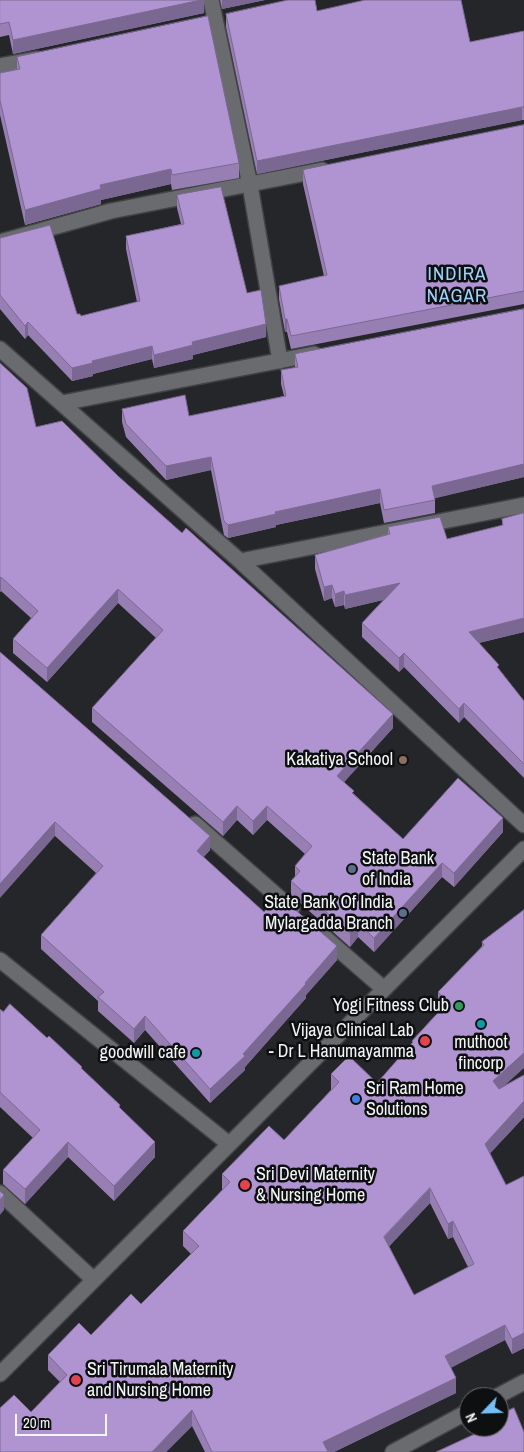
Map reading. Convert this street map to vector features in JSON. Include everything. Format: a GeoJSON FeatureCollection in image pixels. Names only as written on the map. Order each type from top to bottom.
{"type":"FeatureCollection","features":[{"type":"Feature","properties":{"kind":"street"},"geometry":{"type":"LineString","coordinates":[[212,0],[220,20],[280,361]]}},
{"type":"Feature","properties":{"kind":"street"},"geometry":{"type":"LineString","coordinates":[[197,25],[220,20]]}},
{"type":"Feature","properties":{"kind":"street"},"geometry":{"type":"LineString","coordinates":[[0,66],[48,56]]}},
{"type":"Feature","properties":{"kind":"street"},"geometry":{"type":"LineString","coordinates":[[0,242],[111,211],[338,167]]}},
{"type":"Feature","properties":{"kind":"street"},"geometry":{"type":"LineString","coordinates":[[0,349],[240,561],[524,825]]}},
{"type":"Feature","properties":{"kind":"street"},"geometry":{"type":"LineString","coordinates":[[62,403],[329,352]]}},
{"type":"Feature","properties":{"kind":"street"},"geometry":{"type":"LineString","coordinates":[[240,561],[524,505]]}},
{"type":"Feature","properties":{"kind":"street"},"geometry":{"type":"LineString","coordinates":[[180,812],[384,989]]}},
{"type":"Feature","properties":{"kind":"street"},"geometry":{"type":"LineString","coordinates":[[0,1374],[524,849]]}},
{"type":"Feature","properties":{"kind":"street"},"geometry":{"type":"LineString","coordinates":[[0,960],[229,1144]]}},
{"type":"Feature","properties":{"kind":"street"},"geometry":{"type":"LineString","coordinates":[[0,1193],[94,1280]]}},
{"type":"Feature","properties":{"kind":"street"},"geometry":{"type":"LineString","coordinates":[[509,1390],[524,1382]]}},
{"type":"Feature","properties":{"kind":"street"},"geometry":{"type":"LineString","coordinates":[[393,1452],[459,1416]]}},
{"type":"Feature","properties":{"kind":"building"},"geometry":{"type":"Polygon","coordinates":[[[0,0],[201,0],[13,40],[9,22],[0,24],[0,0]]]}},
{"type":"Feature","properties":{"kind":"building"},"geometry":{"type":"Polygon","coordinates":[[[288,0],[315,0],[317,11],[365,0],[461,0],[470,42],[524,31],[524,107],[257,161],[226,14],[288,0]]]}},
{"type":"Feature","properties":{"kind":"building"},"geometry":{"type":"Polygon","coordinates":[[[208,16],[239,163],[172,175],[171,169],[100,185],[101,189],[25,210],[0,100],[0,73],[20,69],[17,57],[208,16]]]}},
{"type":"Feature","properties":{"kind":"building"},"geometry":{"type":"Polygon","coordinates":[[[524,125],[524,291],[291,336],[287,319],[285,319],[279,286],[327,275],[303,170],[524,125]]]}},
{"type":"Feature","properties":{"kind":"building"},"geometry":{"type":"Polygon","coordinates":[[[221,187],[247,293],[261,290],[266,324],[192,342],[193,345],[154,355],[152,346],[72,368],[28,322],[25,326],[0,295],[0,238],[50,225],[77,314],[81,316],[140,301],[126,236],[184,224],[177,195],[221,187]]]}},
{"type":"Feature","properties":{"kind":"building"},"geometry":{"type":"Polygon","coordinates":[[[524,309],[524,464],[432,486],[435,500],[384,510],[380,489],[275,512],[276,514],[228,525],[224,521],[211,457],[166,466],[126,424],[122,409],[185,395],[189,416],[286,396],[281,370],[298,367],[295,354],[524,309]]]}},
{"type":"Feature","properties":{"kind":"building"},"geometry":{"type":"Polygon","coordinates":[[[0,363],[27,388],[36,427],[62,421],[118,476],[182,533],[186,528],[393,714],[337,776],[354,791],[352,793],[403,839],[458,778],[503,818],[454,873],[442,863],[374,938],[358,923],[350,933],[291,881],[300,871],[295,866],[312,846],[267,806],[253,821],[237,806],[223,822],[92,708],[163,630],[118,589],[47,668],[13,639],[38,611],[0,578],[0,363]]]}},
{"type":"Feature","properties":{"kind":"building"},"geometry":{"type":"Polygon","coordinates":[[[524,513],[524,618],[469,632],[499,665],[497,667],[524,701],[524,764],[464,703],[459,709],[404,653],[399,658],[362,623],[400,583],[345,595],[344,591],[335,594],[332,585],[324,587],[315,555],[390,534],[388,527],[440,517],[447,539],[503,525],[502,519],[524,513]]]}},
{"type":"Feature","properties":{"kind":"building"},"geometry":{"type":"Polygon","coordinates":[[[0,652],[210,836],[197,851],[264,912],[278,895],[337,946],[306,984],[243,1054],[245,1056],[210,1089],[145,1016],[134,1029],[98,997],[104,992],[41,935],[103,866],[55,822],[0,884],[0,652]]]}},
{"type":"Feature","properties":{"kind":"building"},"geometry":{"type":"Polygon","coordinates":[[[524,910],[524,1053],[493,1081],[499,1089],[524,1075],[524,1101],[485,1144],[506,1185],[524,1176],[524,1333],[512,1339],[505,1325],[445,1356],[456,1378],[323,1442],[328,1452],[212,1452],[192,1410],[152,1452],[0,1452],[0,1408],[14,1395],[31,1412],[67,1375],[48,1355],[79,1323],[91,1335],[131,1294],[141,1304],[199,1246],[183,1231],[230,1182],[222,1174],[269,1126],[284,1140],[339,1082],[331,1074],[349,1056],[377,1083],[448,1002],[438,992],[484,945],[482,942],[524,910]],[[430,1188],[384,1237],[414,1295],[474,1264],[453,1221],[448,1224],[430,1188]]]}},
{"type":"Feature","properties":{"kind":"building"},"geometry":{"type":"Polygon","coordinates":[[[10,1004],[47,1038],[49,1036],[82,1067],[155,1142],[114,1186],[68,1142],[25,1189],[3,1170],[40,1130],[0,1092],[0,1009],[3,1012],[10,1004]]]}},
{"type":"Feature","properties":{"kind":"building"},"geometry":{"type":"Polygon","coordinates":[[[0,1191],[4,1195],[0,1200],[0,1191]]]}},
{"type":"Feature","properties":{"kind":"building"},"geometry":{"type":"Polygon","coordinates":[[[514,1408],[524,1432],[524,1452],[436,1452],[468,1437],[509,1437],[509,1410],[514,1408]]]}},
{"type":"Feature","properties":{"kind":"place","name":"Kakatiya School"},"geometry":{"type":"Point","coordinates":[403,760]}},
{"type":"Feature","properties":{"kind":"place","name":"State Bank of India"},"geometry":{"type":"Point","coordinates":[352,869]}},
{"type":"Feature","properties":{"kind":"place","name":"State Bank Of India Mylargadda Branch"},"geometry":{"type":"Point","coordinates":[403,913]}},
{"type":"Feature","properties":{"kind":"place","name":"Yogi Fitness Club"},"geometry":{"type":"Point","coordinates":[459,1006]}},
{"type":"Feature","properties":{"kind":"place","name":"muthoot fincorp"},"geometry":{"type":"Point","coordinates":[481,1024]}},
{"type":"Feature","properties":{"kind":"place","name":"Vijaya Clinical Lab - Dr L Hanumayamma"},"geometry":{"type":"Point","coordinates":[425,1041]}},
{"type":"Feature","properties":{"kind":"place","name":"goodwill cafe"},"geometry":{"type":"Point","coordinates":[196,1053]}},
{"type":"Feature","properties":{"kind":"place","name":"Sri Ram Home Solutions"},"geometry":{"type":"Point","coordinates":[356,1099]}},
{"type":"Feature","properties":{"kind":"place","name":"Sri Devi Maternity & Nursing Home"},"geometry":{"type":"Point","coordinates":[245,1185]}},
{"type":"Feature","properties":{"kind":"place","name":"Sri Tirumala Maternity and Nursing Home"},"geometry":{"type":"Point","coordinates":[76,1380]}},
{"type":"Feature","properties":{"kind":"district","name":"INDIRA NAGAR"},"geometry":{"type":"Point","coordinates":[457,286]}}]}
